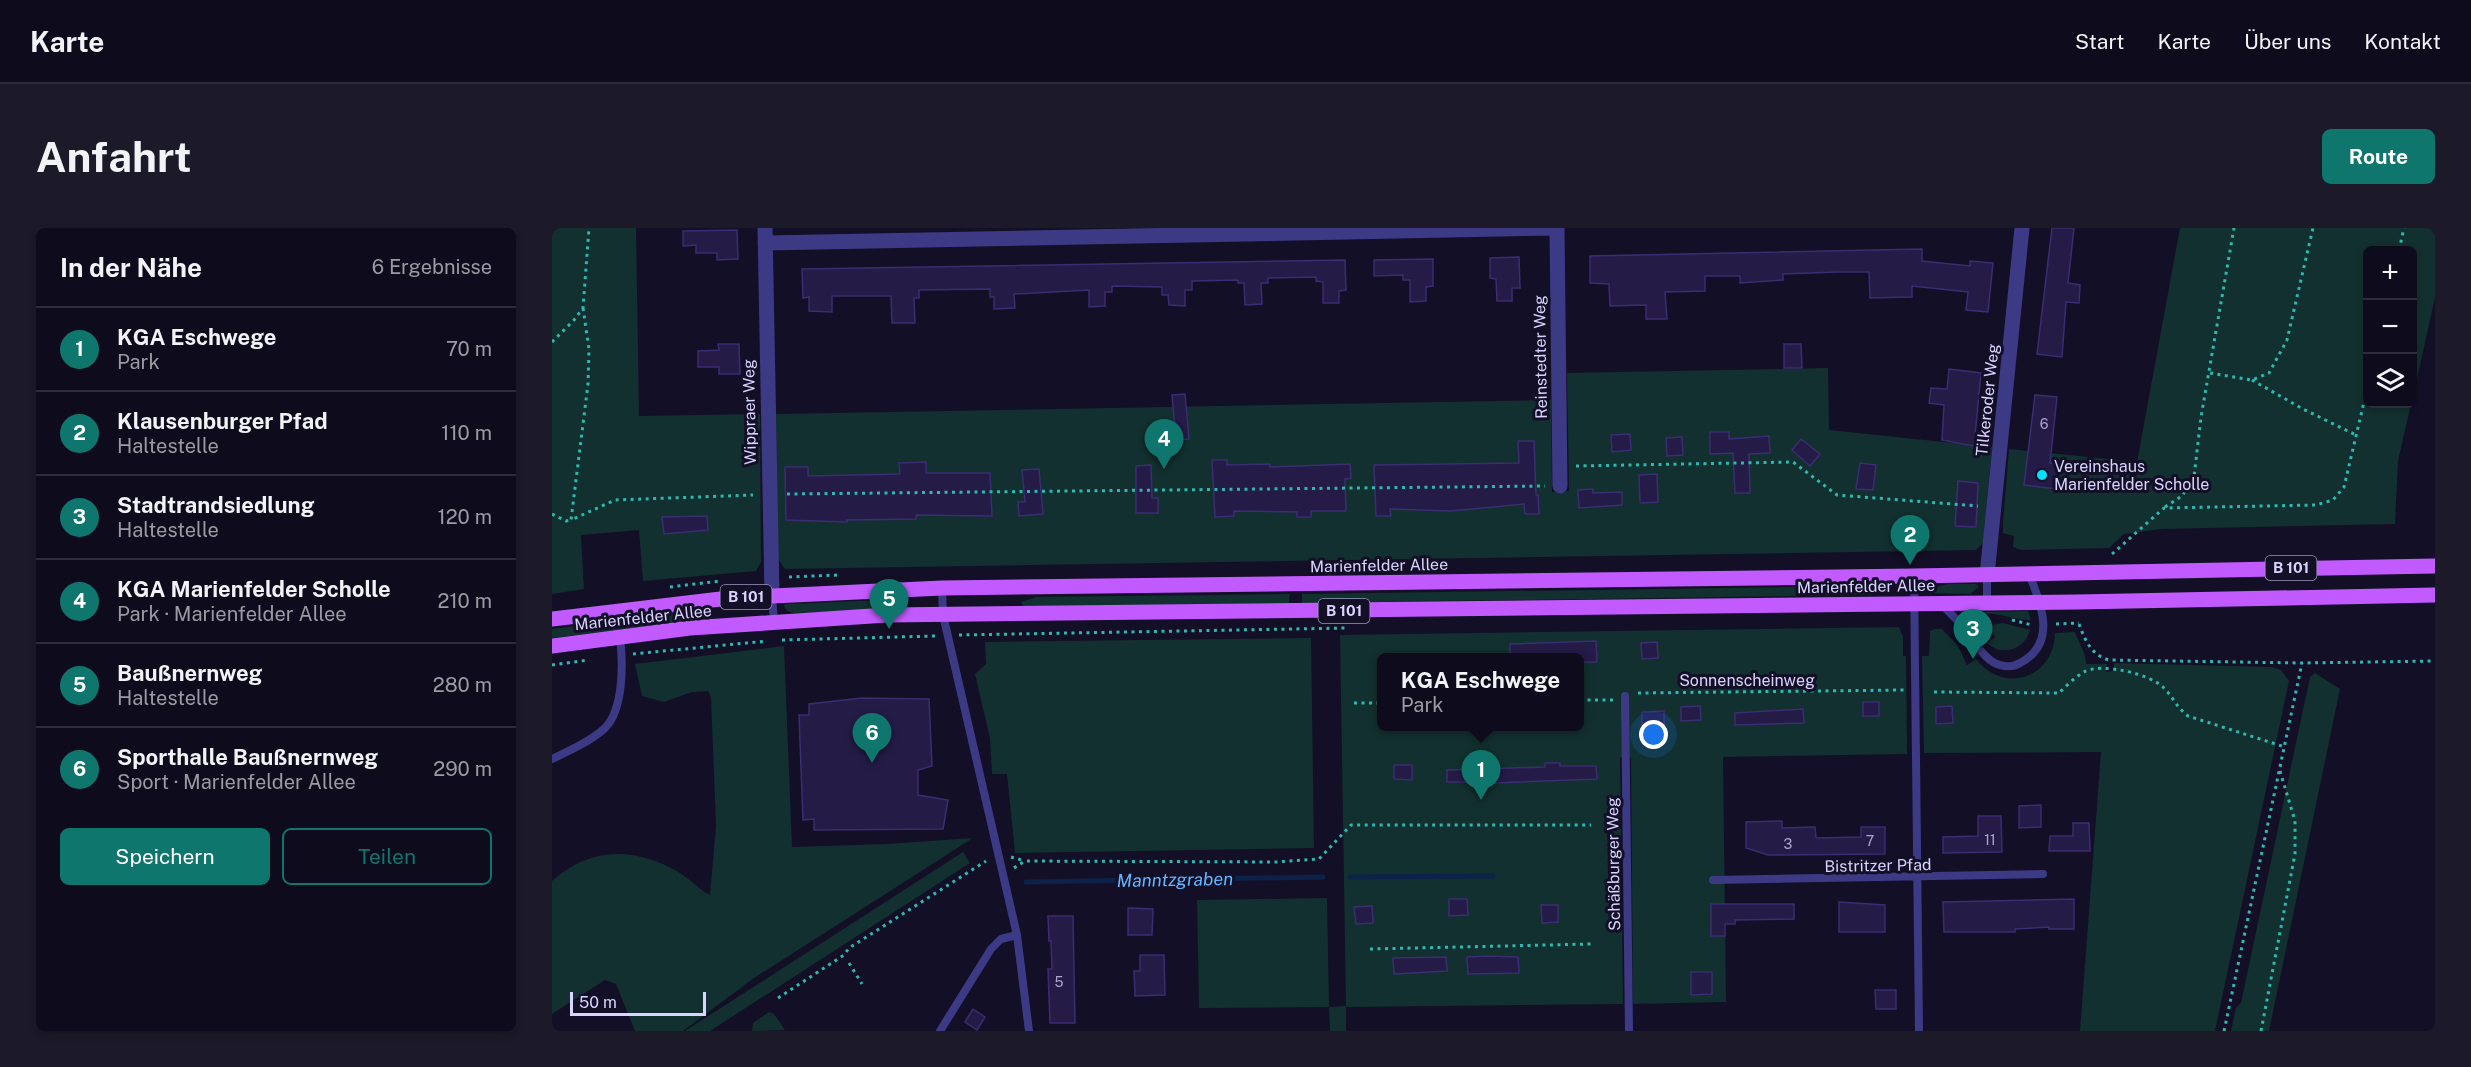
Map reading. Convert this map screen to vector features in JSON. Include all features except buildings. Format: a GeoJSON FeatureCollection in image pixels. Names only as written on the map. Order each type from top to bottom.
{"type":"FeatureCollection","features":[{"type":"Feature","properties":{"kind":"main road","name":"Marienfelder Allee"},"geometry":{"type":"LineString","coordinates":[[552,619],[649,606],[772,596],[942,588],[1987,575],[2146,570],[2435,566]]}},
{"type":"Feature","properties":{"kind":"main road","name":"Marienfelder Allee"},"geometry":{"type":"LineString","coordinates":[[552,645],[690,628],[887,615],[2040,602],[2435,595]]}},
{"type":"Feature","properties":{"kind":"street"},"geometry":{"type":"LineString","coordinates":[[765,236],[1556,228]]}},
{"type":"Feature","properties":{"kind":"street","name":"Reinstedter Weg"},"geometry":{"type":"LineString","coordinates":[[1556,228],[1560,486]]}},
{"type":"Feature","properties":{"kind":"street","name":"Tilkeroder Weg"},"geometry":{"type":"LineString","coordinates":[[1987,575],[2022,228]]}},
{"type":"Feature","properties":{"kind":"street","name":"Wippraer Weg"},"geometry":{"type":"LineString","coordinates":[[765,236],[768,495],[772,596]]}},
{"type":"Feature","properties":{"kind":"lane"},"geometry":{"type":"LineString","coordinates":[[1939,603],[1954,615],[1990,660],[2003,667],[2017,665],[2040,647],[2044,624],[2040,602],[2029,574]]}},
{"type":"Feature","properties":{"kind":"lane"},"geometry":{"type":"LineString","coordinates":[[1987,575],[1988,602]]}},
{"type":"Feature","properties":{"kind":"lane"},"geometry":{"type":"LineString","coordinates":[[1914,576],[1918,1031]]}},
{"type":"Feature","properties":{"kind":"lane"},"geometry":{"type":"LineString","coordinates":[[942,588],[943,615],[1017,935],[1029,1031]]}},
{"type":"Feature","properties":{"kind":"lane"},"geometry":{"type":"LineString","coordinates":[[772,596],[774,623]]}},
{"type":"Feature","properties":{"kind":"lane"},"geometry":{"type":"LineString","coordinates":[[552,759],[606,727],[616,708],[622,655],[620,637]]}},
{"type":"Feature","properties":{"kind":"lane","name":"Schäßburger Weg"},"geometry":{"type":"LineString","coordinates":[[1625,696],[1629,1031]]}},
{"type":"Feature","properties":{"kind":"lane","name":"Bistritzer Pfad"},"geometry":{"type":"LineString","coordinates":[[1713,880],[2043,874]]}},
{"type":"Feature","properties":{"kind":"lane"},"geometry":{"type":"LineString","coordinates":[[940,1031],[991,949],[1001,939],[1017,935]]}},
{"type":"Feature","properties":{"kind":"path"},"geometry":{"type":"LineString","coordinates":[[571,520],[588,384],[589,349],[583,308],[589,228]]}},
{"type":"Feature","properties":{"kind":"path"},"geometry":{"type":"LineString","coordinates":[[2107,555],[2114,554],[2142,526],[2182,496],[2194,477],[2201,417],[2235,228]]}},
{"type":"Feature","properties":{"kind":"path"},"geometry":{"type":"LineString","coordinates":[[2252,380],[2269,373],[2287,340],[2313,228]]}},
{"type":"Feature","properties":{"kind":"path"},"geometry":{"type":"LineString","coordinates":[[2400,246],[2404,228]]}},
{"type":"Feature","properties":{"kind":"path"},"geometry":{"type":"LineString","coordinates":[[552,342],[583,308]]}},
{"type":"Feature","properties":{"kind":"path"},"geometry":{"type":"LineString","coordinates":[[2210,373],[2252,380],[2356,435]]}},
{"type":"Feature","properties":{"kind":"path"},"geometry":{"type":"LineString","coordinates":[[2164,508],[2316,505],[2333,500],[2344,487],[2363,403]]}},
{"type":"Feature","properties":{"kind":"path"},"geometry":{"type":"LineString","coordinates":[[1560,467],[1793,462],[1837,495],[1995,507]]}},
{"type":"Feature","properties":{"kind":"path"},"geometry":{"type":"LineString","coordinates":[[552,514],[566,521],[571,520],[615,500],[768,495],[1560,486]]}},
{"type":"Feature","properties":{"kind":"path"},"geometry":{"type":"LineString","coordinates":[[2078,617],[2091,649],[2100,657],[2109,660],[2302,663],[2435,661]]}},
{"type":"Feature","properties":{"kind":"path"},"geometry":{"type":"LineString","coordinates":[[2054,624],[2079,623]]}},
{"type":"Feature","properties":{"kind":"path"},"geometry":{"type":"LineString","coordinates":[[552,665],[622,655],[776,640],[935,636]]}},
{"type":"Feature","properties":{"kind":"path"},"geometry":{"type":"LineString","coordinates":[[2224,1031],[2302,663]]}},
{"type":"Feature","properties":{"kind":"path"},"geometry":{"type":"LineString","coordinates":[[1934,692],[2059,693],[2085,670],[2109,668],[2150,678],[2163,687],[2180,711],[2188,716],[2285,747]]}},
{"type":"Feature","properties":{"kind":"path","name":"Sonnenscheinweg"},"geometry":{"type":"LineString","coordinates":[[1584,700],[1613,700],[1637,693],[1893,690],[1916,692]]}},
{"type":"Feature","properties":{"kind":"path"},"geometry":{"type":"LineString","coordinates":[[1354,703],[1377,703]]}},
{"type":"Feature","properties":{"kind":"path"},"geometry":{"type":"LineString","coordinates":[[2261,1031],[2295,854],[2295,821],[2280,771]]}},
{"type":"Feature","properties":{"kind":"path"},"geometry":{"type":"LineString","coordinates":[[1010,871],[1025,861],[1276,862],[1319,859],[1351,825],[1591,825]]}},
{"type":"Feature","properties":{"kind":"path"},"geometry":{"type":"LineString","coordinates":[[778,998],[844,955],[849,948],[998,853]]}},
{"type":"Feature","properties":{"kind":"path"},"geometry":{"type":"LineString","coordinates":[[1370,949],[1592,944]]}},
{"type":"Feature","properties":{"kind":"path"},"geometry":{"type":"LineString","coordinates":[[849,963],[862,984]]}},
{"type":"Feature","properties":{"kind":"green space"},"geometry":{"type":"Polygon","coordinates":[[[552,228],[636,228],[639,416],[760,414],[761,562],[756,571],[643,581],[639,530],[581,535],[584,589],[552,594],[552,228]]]}},
{"type":"Feature","properties":{"kind":"green space"},"geometry":{"type":"Polygon","coordinates":[[[2180,228],[2435,228],[2435,297],[2417,379],[2417,246],[2363,246],[2363,408],[2410,408],[2398,461],[2395,524],[2162,529],[2124,534],[2109,548],[2021,550],[2013,547],[2014,536],[2003,533],[2009,449],[2137,462],[2180,228]]]}},
{"type":"Feature","properties":{"kind":"green space"},"geometry":{"type":"Polygon","coordinates":[[[1828,368],[1829,430],[1992,447],[1983,543],[1976,550],[785,569],[778,559],[776,414],[1551,400],[1552,492],[1569,491],[1567,373],[1828,368]]]}},
{"type":"Feature","properties":{"kind":"green space"},"geometry":{"type":"Polygon","coordinates":[[[1948,584],[1976,584],[1979,587],[1970,594],[1926,593],[1931,588],[1948,584]]]}},
{"type":"Feature","properties":{"kind":"green space"},"geometry":{"type":"Polygon","coordinates":[[[1873,586],[1873,595],[1302,603],[1302,594],[1873,586]]]}},
{"type":"Feature","properties":{"kind":"green space"},"geometry":{"type":"Polygon","coordinates":[[[1290,594],[1289,603],[1024,607],[1021,602],[1036,597],[1290,594]]]}},
{"type":"Feature","properties":{"kind":"green space"},"geometry":{"type":"Polygon","coordinates":[[[908,599],[908,609],[794,613],[787,611],[784,606],[785,604],[908,599]]]}},
{"type":"Feature","properties":{"kind":"green space"},"geometry":{"type":"Polygon","coordinates":[[[2028,611],[2031,620],[1996,614],[1970,616],[1974,612],[2028,611]]]}},
{"type":"Feature","properties":{"kind":"green space"},"geometry":{"type":"Polygon","coordinates":[[[693,612],[693,616],[679,622],[552,638],[552,629],[693,612]]]}},
{"type":"Feature","properties":{"kind":"green space"},"geometry":{"type":"Polygon","coordinates":[[[2003,623],[2030,630],[2018,647],[1999,650],[1987,643],[1995,637],[1989,629],[1996,624],[2003,623]]]}},
{"type":"Feature","properties":{"kind":"green space"},"geometry":{"type":"Polygon","coordinates":[[[1899,627],[1903,637],[1903,656],[1906,656],[1907,754],[1723,757],[1726,1002],[1633,1004],[1631,758],[1620,757],[1623,1004],[1346,1007],[1346,1031],[1330,1031],[1329,1007],[1346,1006],[1340,635],[1899,627]]]}},
{"type":"Feature","properties":{"kind":"green space"},"geometry":{"type":"Polygon","coordinates":[[[1942,629],[1958,646],[1967,665],[1976,659],[1987,670],[2000,676],[2013,678],[2026,676],[2046,661],[2052,649],[2055,633],[2075,632],[2084,652],[2086,664],[2107,664],[2106,672],[2114,671],[2114,663],[2272,667],[2281,670],[2289,681],[2215,1031],[2080,1031],[2101,752],[1924,753],[1922,656],[1929,656],[1930,631],[1942,629]]]}},
{"type":"Feature","properties":{"kind":"green space"},"geometry":{"type":"Polygon","coordinates":[[[1311,638],[1314,848],[1015,853],[1007,774],[992,774],[990,738],[975,674],[986,664],[985,642],[1311,638]]]}},
{"type":"Feature","properties":{"kind":"green space"},"geometry":{"type":"Polygon","coordinates":[[[784,646],[792,847],[973,838],[754,978],[683,1031],[635,1031],[616,984],[605,980],[552,1014],[552,881],[582,861],[614,854],[630,855],[663,864],[680,873],[710,895],[716,826],[711,697],[708,691],[692,692],[664,702],[642,696],[635,664],[784,646]]]}},
{"type":"Feature","properties":{"kind":"green space"},"geometry":{"type":"Polygon","coordinates":[[[2315,673],[2340,689],[2269,1031],[2231,1031],[2236,1008],[2241,1003],[2310,677],[2315,673]]]}},
{"type":"Feature","properties":{"kind":"green space"},"geometry":{"type":"Polygon","coordinates":[[[963,852],[970,863],[710,1031],[685,1031],[963,852]]]}},
{"type":"Feature","properties":{"kind":"green space"},"geometry":{"type":"Polygon","coordinates":[[[1327,898],[1329,1007],[1199,1008],[1197,900],[1327,898]]]}},
{"type":"Feature","properties":{"kind":"green space"},"geometry":{"type":"Polygon","coordinates":[[[769,1012],[774,1014],[785,1030],[752,1031],[753,1023],[769,1012]]]}},
{"type":"Feature","properties":{"kind":"waterway","name":"Manntzgraben"},"geometry":{"type":"LineString","coordinates":[[1350,877],[1493,876]]}},
{"type":"Feature","properties":{"kind":"waterway","name":"Manntzgraben"},"geometry":{"type":"LineString","coordinates":[[1026,882],[1323,877]]}},
{"type":"Feature","properties":{"kind":"place","name":"KGA Marienfelder Scholle"},"geometry":{"type":"Point","coordinates":[1164,469]}},
{"type":"Feature","properties":{"kind":"place","name":"Vereinshaus Marienfelder Scholle"},"geometry":{"type":"Point","coordinates":[2042,475]}},
{"type":"Feature","properties":{"kind":"place","name":"Klausenburger Pfad"},"geometry":{"type":"Point","coordinates":[1910,565]}},
{"type":"Feature","properties":{"kind":"place","name":"Baußnernweg"},"geometry":{"type":"Point","coordinates":[889,629]}},
{"type":"Feature","properties":{"kind":"place","name":"Stadtrandsiedlung"},"geometry":{"type":"Point","coordinates":[1973,659]}},
{"type":"Feature","properties":{"kind":"place","name":"Sporthalle Baußnernweg"},"geometry":{"type":"Point","coordinates":[872,763]}},
{"type":"Feature","properties":{"kind":"place","name":"KGA Eschwege"},"geometry":{"type":"Point","coordinates":[1481,800]}}]}
